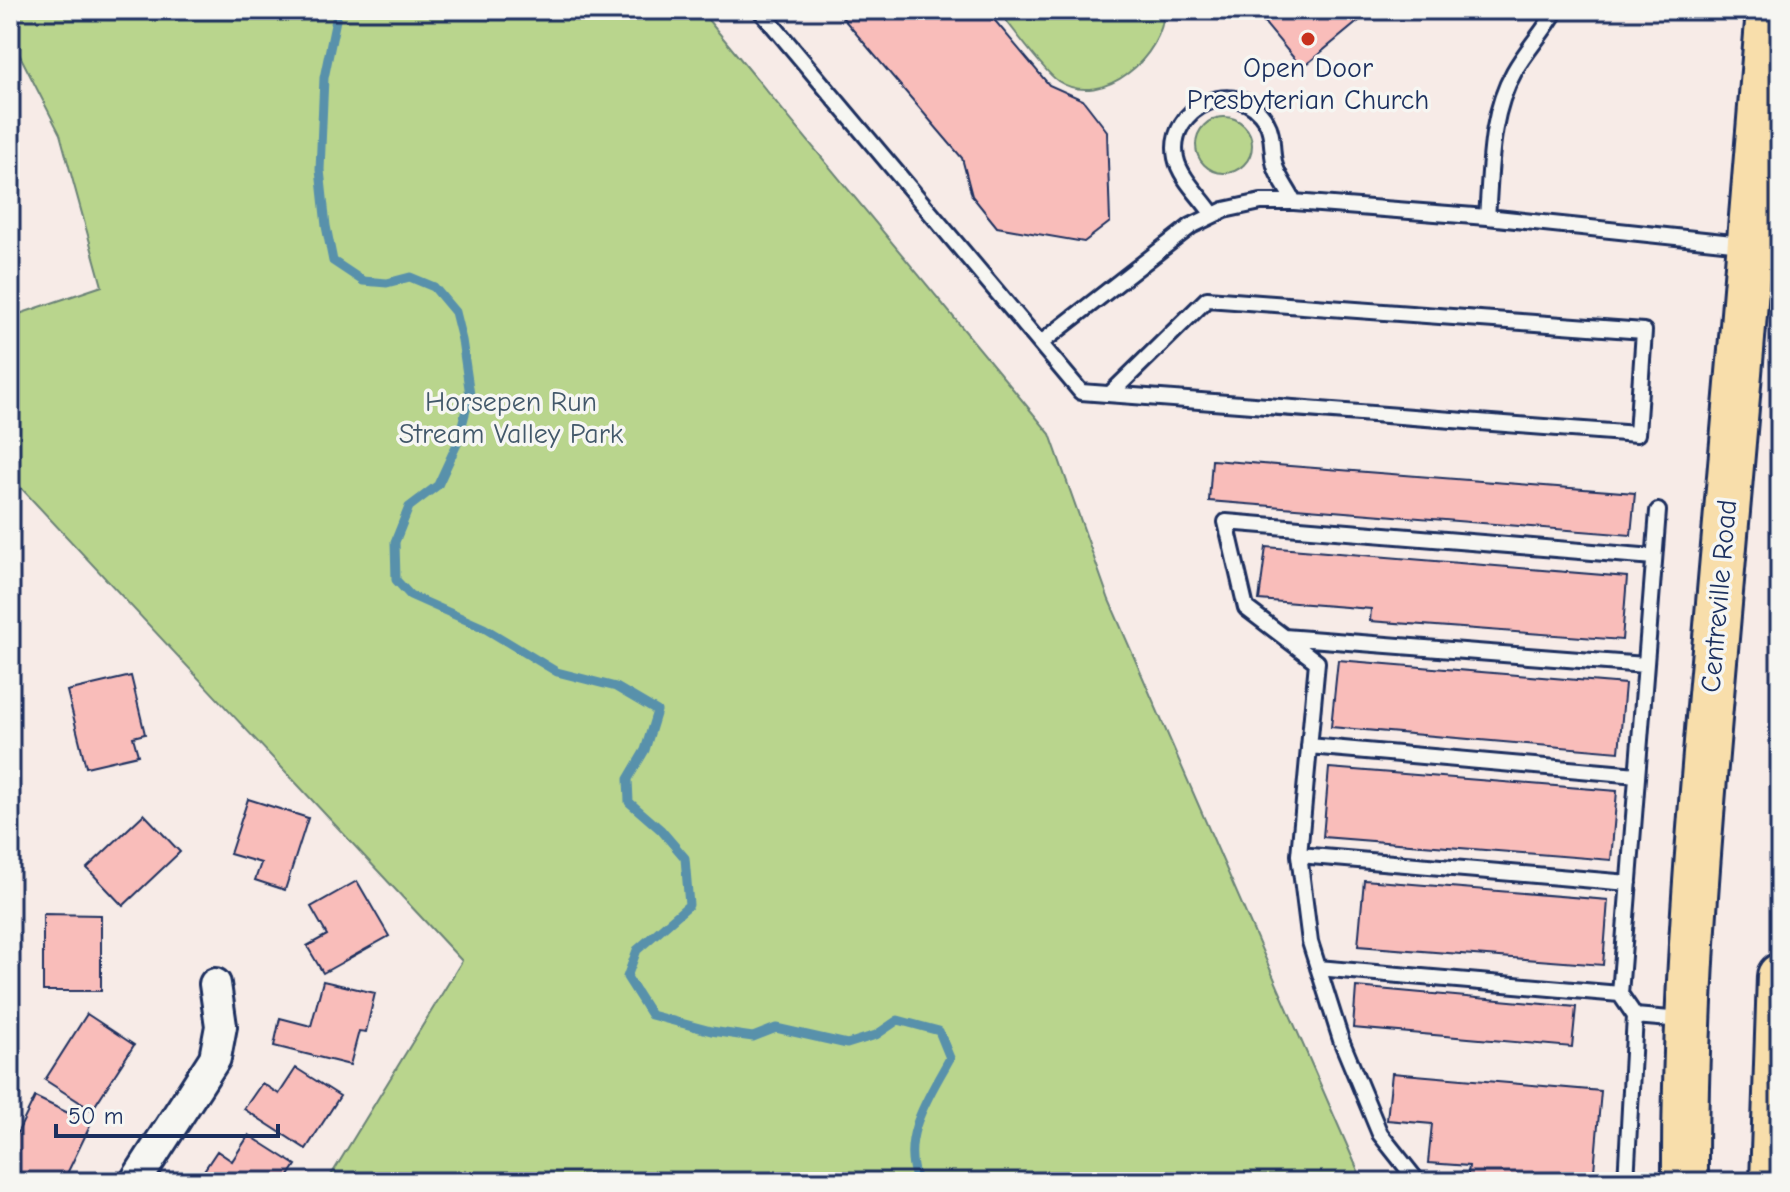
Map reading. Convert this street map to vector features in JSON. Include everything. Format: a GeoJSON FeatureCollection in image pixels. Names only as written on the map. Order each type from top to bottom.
{"type":"FeatureCollection","features":[{"type":"Feature","properties":{"kind":"main road","name":"Centreville Road"},"geometry":{"type":"LineString","coordinates":[[1685,1182],[1684,1088],[1702,792],[1766,246],[1769,10]]}},
{"type":"Feature","properties":{"kind":"main road"},"geometry":{"type":"LineString","coordinates":[[1773,1182],[1780,976]]}},
{"type":"Feature","properties":{"kind":"street"},"geometry":{"type":"LineString","coordinates":[[135,1182],[215,1058],[221,1026],[215,984]]}},
{"type":"Feature","properties":{"kind":"lane"},"geometry":{"type":"LineString","coordinates":[[760,10],[1081,392],[1637,434],[1644,331],[1207,299],[1110,394]]}},
{"type":"Feature","properties":{"kind":"lane"},"geometry":{"type":"LineString","coordinates":[[1487,217],[1495,122],[1505,90],[1556,10]]}},
{"type":"Feature","properties":{"kind":"lane"},"geometry":{"type":"LineString","coordinates":[[1213,215],[1178,164],[1175,154],[1176,138],[1182,122],[1195,108],[1211,100],[1227,98],[1241,101],[1254,108],[1266,121],[1273,142],[1275,168],[1294,202]]}},
{"type":"Feature","properties":{"kind":"lane"},"geometry":{"type":"LineString","coordinates":[[1041,343],[1191,226],[1224,210],[1261,202],[1487,217],[1766,246]]}},
{"type":"Feature","properties":{"kind":"lane"},"geometry":{"type":"LineString","coordinates":[[1626,1182],[1635,1016],[1620,994],[1658,511]]}},
{"type":"Feature","properties":{"kind":"lane"},"geometry":{"type":"LineString","coordinates":[[1418,1182],[1380,1134],[1341,1040],[1310,942],[1299,855],[1317,662],[1246,608],[1226,522],[1654,557]]}},
{"type":"Feature","properties":{"kind":"lane"},"geometry":{"type":"LineString","coordinates":[[1284,637],[1645,665]]}},
{"type":"Feature","properties":{"kind":"lane"},"geometry":{"type":"LineString","coordinates":[[1309,746],[1637,775]]}},
{"type":"Feature","properties":{"kind":"lane"},"geometry":{"type":"LineString","coordinates":[[1299,855],[1629,883]]}},
{"type":"Feature","properties":{"kind":"lane"},"geometry":{"type":"LineString","coordinates":[[1318,968],[1620,994]]}},
{"type":"Feature","properties":{"kind":"lane"},"geometry":{"type":"LineString","coordinates":[[1635,1016],[1687,1021]]}},
{"type":"Feature","properties":{"kind":"green space","name":"Horsepen Run Stream Valley Park"},"geometry":{"type":"Polygon","coordinates":[[[10,10],[700,10],[1050,434],[1109,600],[1363,1182],[327,1182],[462,961],[10,476],[10,317],[102,286],[60,134],[10,36],[10,10]]]}},
{"type":"Feature","properties":{"kind":"green space"},"geometry":{"type":"Polygon","coordinates":[[[998,10],[1164,10],[1154,44],[1128,73],[1094,88],[1075,88],[1052,76],[998,10]]]}},
{"type":"Feature","properties":{"kind":"green space"},"geometry":{"type":"Polygon","coordinates":[[[1224,117],[1244,125],[1252,145],[1244,165],[1224,173],[1204,165],[1196,145],[1204,125],[1224,117]]]}},
{"type":"Feature","properties":{"kind":"building"},"geometry":{"type":"Polygon","coordinates":[[[836,10],[986,10],[1049,85],[1083,100],[1107,131],[1110,222],[1084,242],[997,227],[972,196],[962,158],[836,10]]]}},
{"type":"Feature","properties":{"kind":"building","name":"Open Door Presbyterian Church"},"geometry":{"type":"Polygon","coordinates":[[[1254,10],[1372,10],[1302,68],[1254,10]]]}},
{"type":"Feature","properties":{"kind":"building"},"geometry":{"type":"Polygon","coordinates":[[[1212,460],[1635,493],[1631,535],[1209,501],[1212,460]]]}},
{"type":"Feature","properties":{"kind":"building"},"geometry":{"type":"Polygon","coordinates":[[[1266,547],[1627,577],[1622,640],[1370,621],[1371,609],[1259,600],[1266,547]]]}},
{"type":"Feature","properties":{"kind":"building"},"geometry":{"type":"Polygon","coordinates":[[[1338,660],[1625,684],[1619,752],[1331,727],[1338,660]]]}},
{"type":"Feature","properties":{"kind":"building"},"geometry":{"type":"Polygon","coordinates":[[[131,676],[145,734],[133,737],[138,755],[86,767],[67,691],[131,676]]]}},
{"type":"Feature","properties":{"kind":"building"},"geometry":{"type":"Polygon","coordinates":[[[1329,768],[1617,791],[1611,860],[1323,837],[1329,768]]]}},
{"type":"Feature","properties":{"kind":"building"},"geometry":{"type":"Polygon","coordinates":[[[248,799],[308,818],[285,890],[255,880],[261,863],[230,854],[248,799]]]}},
{"type":"Feature","properties":{"kind":"building"},"geometry":{"type":"Polygon","coordinates":[[[144,814],[180,852],[123,906],[87,868],[144,814]]]}},
{"type":"Feature","properties":{"kind":"building"},"geometry":{"type":"Polygon","coordinates":[[[1364,880],[1608,900],[1603,965],[1358,946],[1364,880]]]}},
{"type":"Feature","properties":{"kind":"building"},"geometry":{"type":"Polygon","coordinates":[[[357,881],[389,936],[323,973],[307,946],[327,935],[311,907],[357,881]]]}},
{"type":"Feature","properties":{"kind":"building"},"geometry":{"type":"Polygon","coordinates":[[[43,914],[101,915],[101,991],[43,991],[43,914]]]}},
{"type":"Feature","properties":{"kind":"building"},"geometry":{"type":"Polygon","coordinates":[[[323,981],[375,993],[366,1032],[359,1031],[350,1065],[274,1046],[280,1018],[311,1026],[323,981]]]}},
{"type":"Feature","properties":{"kind":"building"},"geometry":{"type":"Polygon","coordinates":[[[1356,987],[1576,1007],[1572,1047],[1353,1028],[1356,987]]]}},
{"type":"Feature","properties":{"kind":"building"},"geometry":{"type":"Polygon","coordinates":[[[87,1014],[134,1045],[92,1110],[45,1080],[87,1014]]]}},
{"type":"Feature","properties":{"kind":"building"},"geometry":{"type":"Polygon","coordinates":[[[296,1068],[340,1096],[306,1149],[244,1109],[262,1083],[279,1094],[296,1068]]]}},
{"type":"Feature","properties":{"kind":"building"},"geometry":{"type":"Polygon","coordinates":[[[1392,1073],[1601,1091],[1593,1182],[1467,1182],[1469,1166],[1428,1163],[1432,1124],[1387,1120],[1392,1073]]]}},
{"type":"Feature","properties":{"kind":"building"},"geometry":{"type":"Polygon","coordinates":[[[35,1097],[91,1124],[63,1182],[39,1182],[10,1168],[10,1148],[35,1097]]]}},
{"type":"Feature","properties":{"kind":"building"},"geometry":{"type":"Polygon","coordinates":[[[249,1135],[296,1165],[285,1182],[205,1182],[199,1178],[217,1151],[232,1161],[249,1135]]]}},
{"type":"Feature","properties":{"kind":"waterway"},"geometry":{"type":"LineString","coordinates":[[338,10],[324,78],[320,170],[333,261],[363,281],[387,283],[410,277],[434,287],[455,312],[470,395],[457,444],[438,485],[409,507],[395,542],[396,580],[410,595],[484,628],[557,672],[616,687],[657,711],[645,750],[628,779],[629,802],[661,830],[685,858],[689,905],[637,950],[627,977],[651,1015],[711,1031],[753,1037],[776,1028],[847,1044],[876,1035],[898,1020],[939,1031],[950,1058],[926,1102],[914,1134],[913,1166],[918,1182]]}},
{"type":"Feature","properties":{"kind":"place","name":"Open Door Presbyterian Church"},"geometry":{"type":"Point","coordinates":[1308,39]}}]}
